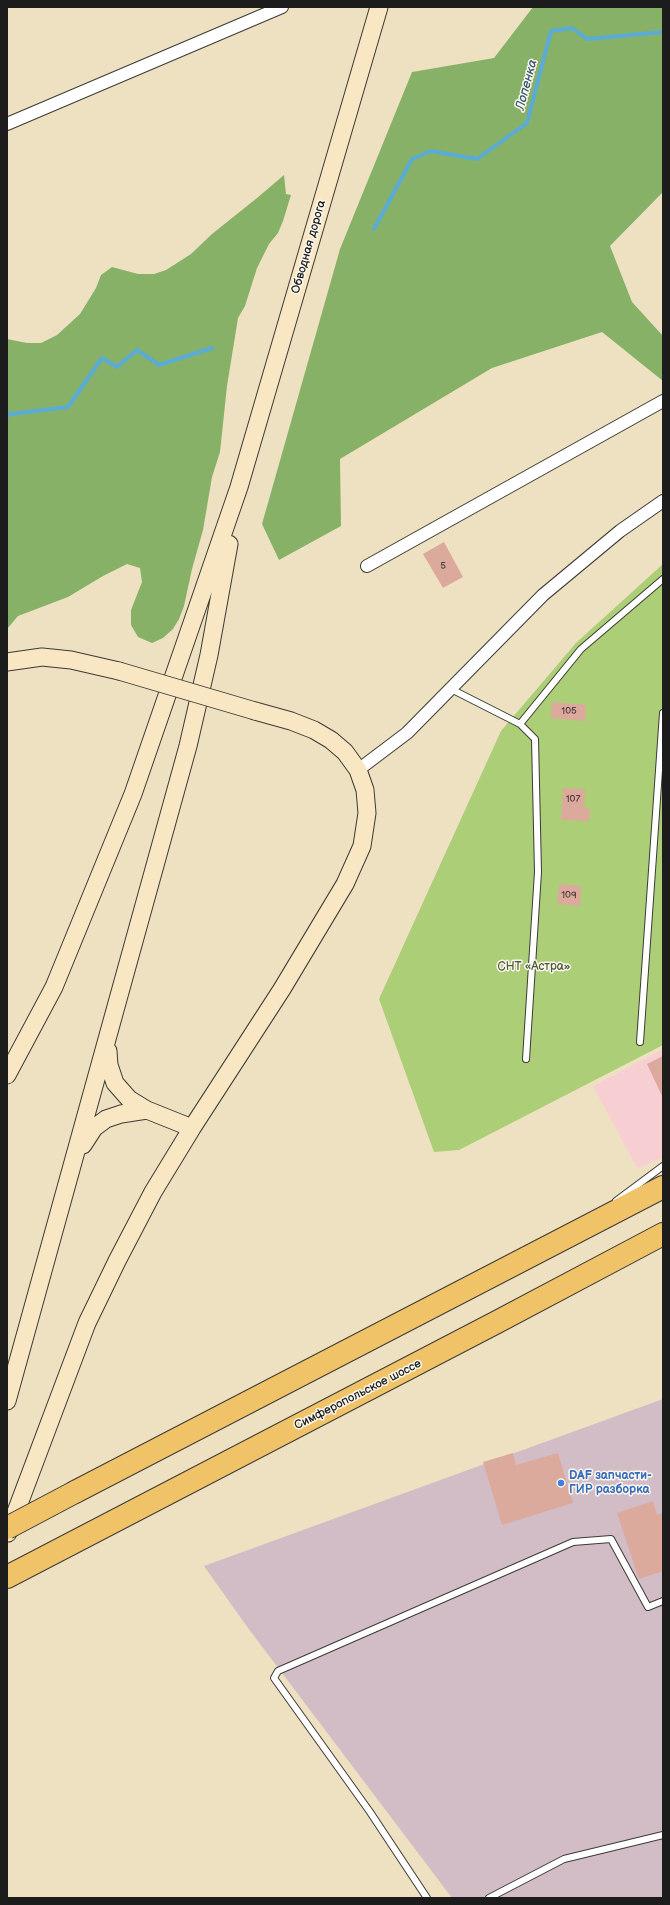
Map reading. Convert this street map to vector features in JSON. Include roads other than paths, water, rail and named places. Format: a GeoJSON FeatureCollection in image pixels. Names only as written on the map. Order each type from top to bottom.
{"type":"FeatureCollection","features":[{"type":"Feature","properties":{"kind":"highway"},"geometry":{"type":"LineString","coordinates":[[7,1528],[663,1187]]}},
{"type":"Feature","properties":{"kind":"highway","name":"Симферопольское шоссе"},"geometry":{"type":"LineString","coordinates":[[7,1577],[659,1238]]}},
{"type":"Feature","properties":{"kind":"main road","name":"Обводная дорога"},"geometry":{"type":"LineString","coordinates":[[239,487],[379,7]]}},
{"type":"Feature","properties":{"kind":"main road"},"geometry":{"type":"LineString","coordinates":[[7,1401],[76,1157],[188,746],[209,655],[239,487]]}},
{"type":"Feature","properties":{"kind":"main road"},"geometry":{"type":"LineString","coordinates":[[7,1075],[12,1056],[54,987],[134,794],[239,487]]}},
{"type":"Feature","properties":{"kind":"main road"},"geometry":{"type":"LineString","coordinates":[[7,662],[42,657],[71,660],[119,671],[255,710],[314,730],[331,740],[345,752],[358,770],[365,790],[367,813],[362,846],[345,884],[282,989],[192,1128],[153,1192],[117,1261],[87,1323],[26,1481],[7,1537]]}},
{"type":"Feature","properties":{"kind":"main road"},"geometry":{"type":"LineString","coordinates":[[108,1041],[109,1065],[115,1083],[130,1100],[147,1110],[192,1128]]}},
{"type":"Feature","properties":{"kind":"main road"},"geometry":{"type":"LineString","coordinates":[[76,1157],[94,1128],[106,1119],[121,1114],[147,1110]]}},
{"type":"Feature","properties":{"kind":"street"},"geometry":{"type":"LineString","coordinates":[[7,124],[282,7]]}},
{"type":"Feature","properties":{"kind":"street"},"geometry":{"type":"LineString","coordinates":[[367,566],[663,401]]}},
{"type":"Feature","properties":{"kind":"street"},"geometry":{"type":"LineString","coordinates":[[358,770],[407,733],[544,595],[620,531],[663,501]]}},
{"type":"Feature","properties":{"kind":"lane"},"geometry":{"type":"LineString","coordinates":[[520,724],[581,649],[663,579]]}},
{"type":"Feature","properties":{"kind":"lane"},"geometry":{"type":"LineString","coordinates":[[451,689],[520,724],[535,739],[538,872],[526,1059]]}},
{"type":"Feature","properties":{"kind":"lane"},"geometry":{"type":"LineString","coordinates":[[640,1042],[663,713]]}},
{"type":"Feature","properties":{"kind":"lane"},"geometry":{"type":"LineString","coordinates":[[586,1227],[628,1191],[663,1166]]}},
{"type":"Feature","properties":{"kind":"lane"},"geometry":{"type":"LineString","coordinates":[[428,1898],[370,1812],[274,1678],[278,1671],[573,1542],[612,1539],[648,1607],[663,1601]]}},
{"type":"Feature","properties":{"kind":"lane"},"geometry":{"type":"LineString","coordinates":[[489,1898],[564,1859],[663,1836]]}},
{"type":"Feature","properties":{"kind":"waterway","name":"Лопенка"},"geometry":{"type":"LineString","coordinates":[[374,229],[412,159],[431,151],[477,159],[527,123],[551,31],[572,28],[587,39],[663,32]]}},
{"type":"Feature","properties":{"kind":"waterway","name":"Лопенка"},"geometry":{"type":"LineString","coordinates":[[7,416],[11,414],[68,407],[102,358],[117,367],[137,350],[159,365],[212,348]]}},
{"type":"Feature","properties":{"kind":"place","name":"DAF запчасти- ГИР разборка"},"geometry":{"type":"Point","coordinates":[561,1483]}},
{"type":"Feature","properties":{"kind":"park label","name":"СНТ «Астра»"},"geometry":{"type":"Point","coordinates":[534,967]}}]}
